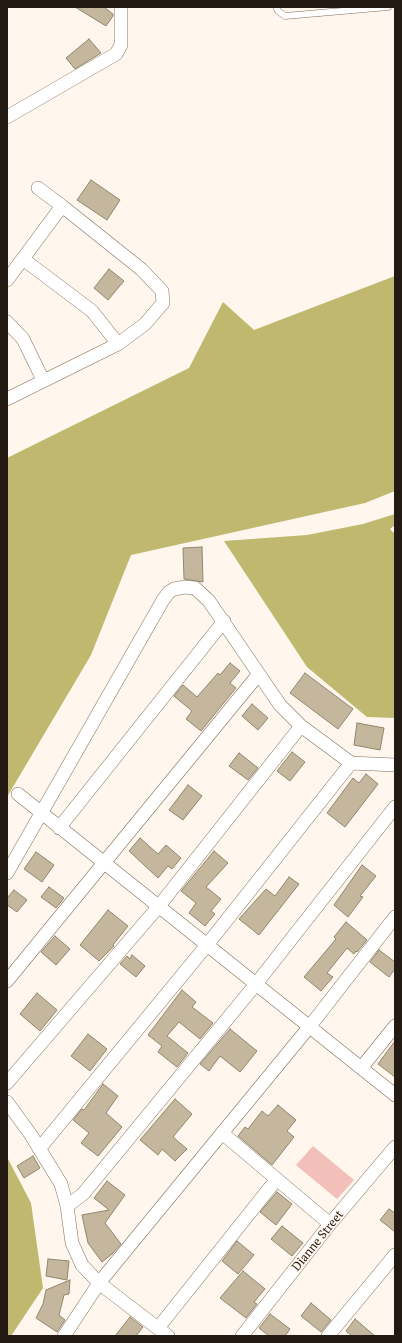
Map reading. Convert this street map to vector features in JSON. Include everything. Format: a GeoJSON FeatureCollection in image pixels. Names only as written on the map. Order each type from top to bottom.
{"type":"FeatureCollection","features":[{"type":"Feature","properties":{"kind":"street"},"geometry":{"type":"LineString","coordinates":[[7,117],[116,54],[121,45],[121,9]]}},
{"type":"Feature","properties":{"kind":"street"},"geometry":{"type":"LineString","coordinates":[[7,399],[118,344],[145,324],[163,303],[162,291],[141,268],[38,188]]}},
{"type":"Feature","properties":{"kind":"street"},"geometry":{"type":"LineString","coordinates":[[7,280],[62,206]]}},
{"type":"Feature","properties":{"kind":"street"},"geometry":{"type":"LineString","coordinates":[[23,259],[92,311],[118,344]]}},
{"type":"Feature","properties":{"kind":"street"},"geometry":{"type":"LineString","coordinates":[[7,322],[23,339],[43,380]]}},
{"type":"Feature","properties":{"kind":"street"},"geometry":{"type":"LineString","coordinates":[[7,873],[169,592],[185,587],[198,590],[209,601],[224,621],[258,675],[280,705],[301,726],[351,762],[395,765]]}},
{"type":"Feature","properties":{"kind":"street"},"geometry":{"type":"LineString","coordinates":[[59,828],[224,621]]}},
{"type":"Feature","properties":{"kind":"street"},"geometry":{"type":"LineString","coordinates":[[7,980],[105,863],[258,675]]}},
{"type":"Feature","properties":{"kind":"street"},"geometry":{"type":"LineString","coordinates":[[7,1083],[159,906],[301,726]]}},
{"type":"Feature","properties":{"kind":"street"},"geometry":{"type":"LineString","coordinates":[[39,1149],[207,945],[351,762]]}},
{"type":"Feature","properties":{"kind":"street"},"geometry":{"type":"LineString","coordinates":[[18,794],[362,1067],[395,1095]]}},
{"type":"Feature","properties":{"kind":"street"},"geometry":{"type":"LineString","coordinates":[[67,1206],[83,1194],[256,984],[395,807]]}},
{"type":"Feature","properties":{"kind":"street"},"geometry":{"type":"LineString","coordinates":[[65,1335],[99,1282],[310,1026],[395,917]]}},
{"type":"Feature","properties":{"kind":"street"},"geometry":{"type":"LineString","coordinates":[[362,1067],[395,1026]]}},
{"type":"Feature","properties":{"kind":"street"},"geometry":{"type":"LineString","coordinates":[[7,1102],[31,1135],[61,1184],[67,1206],[72,1243],[82,1265],[99,1282],[163,1332],[276,1180]]}},
{"type":"Feature","properties":{"kind":"street"},"geometry":{"type":"LineString","coordinates":[[222,1133],[330,1224]]}},
{"type":"Feature","properties":{"kind":"street","name":"Dianne Street"},"geometry":{"type":"LineString","coordinates":[[242,1336],[330,1224],[395,1147]]}},
{"type":"Feature","properties":{"kind":"street"},"geometry":{"type":"LineString","coordinates":[[328,1336],[395,1255]]}},
{"type":"Feature","properties":{"kind":"lane"},"geometry":{"type":"LineString","coordinates":[[276,7],[278,11],[285,16],[388,7]]}},
{"type":"Feature","properties":{"kind":"shaded area"},"geometry":{"type":"Polygon","coordinates":[[[395,276],[395,491],[365,503],[131,555],[91,655],[7,797],[7,458],[189,368],[223,302],[254,330],[395,276]]]}},
{"type":"Feature","properties":{"kind":"shaded area"},"geometry":{"type":"Polygon","coordinates":[[[395,514],[395,525],[390,529],[395,534],[395,718],[367,717],[307,667],[224,541],[307,535],[363,524],[395,514]]]}},
{"type":"Feature","properties":{"kind":"shaded area"},"geometry":{"type":"Polygon","coordinates":[[[313,1146],[354,1180],[337,1199],[296,1165],[313,1146]]]}},
{"type":"Feature","properties":{"kind":"shaded area"},"geometry":{"type":"Polygon","coordinates":[[[7,1157],[31,1203],[43,1288],[11,1336],[7,1336],[7,1157]]]}},
{"type":"Feature","properties":{"kind":"building"},"geometry":{"type":"Polygon","coordinates":[[[75,7],[104,7],[113,14],[113,16],[106,26],[75,7]]]}},
{"type":"Feature","properties":{"kind":"building"},"geometry":{"type":"Polygon","coordinates":[[[89,39],[101,53],[75,69],[66,58],[89,39]]]}},
{"type":"Feature","properties":{"kind":"building"},"geometry":{"type":"Polygon","coordinates":[[[91,180],[120,200],[107,220],[77,200],[91,180]]]}},
{"type":"Feature","properties":{"kind":"building"},"geometry":{"type":"Polygon","coordinates":[[[109,269],[124,281],[108,300],[94,288],[109,269]]]}},
{"type":"Feature","properties":{"kind":"building"},"geometry":{"type":"Polygon","coordinates":[[[202,547],[203,582],[184,579],[183,548],[202,547]]]}},
{"type":"Feature","properties":{"kind":"building"},"geometry":{"type":"Polygon","coordinates":[[[230,663],[240,671],[230,683],[236,688],[201,731],[186,719],[192,711],[174,696],[183,685],[197,697],[218,673],[220,675],[230,663]]]}},
{"type":"Feature","properties":{"kind":"building"},"geometry":{"type":"Polygon","coordinates":[[[305,673],[353,709],[338,729],[290,693],[305,673]]]}},
{"type":"Feature","properties":{"kind":"building"},"geometry":{"type":"Polygon","coordinates":[[[252,704],[268,718],[258,730],[242,716],[252,704]]]}},
{"type":"Feature","properties":{"kind":"building"},"geometry":{"type":"Polygon","coordinates":[[[357,723],[384,728],[380,750],[354,745],[357,723]]]}},
{"type":"Feature","properties":{"kind":"building"},"geometry":{"type":"Polygon","coordinates":[[[292,752],[305,762],[290,781],[277,771],[292,752]]]}},
{"type":"Feature","properties":{"kind":"building"},"geometry":{"type":"Polygon","coordinates":[[[239,753],[258,768],[248,780],[229,766],[239,753]]]}},
{"type":"Feature","properties":{"kind":"building"},"geometry":{"type":"Polygon","coordinates":[[[366,774],[378,784],[345,827],[327,813],[353,778],[359,783],[366,774]]]}},
{"type":"Feature","properties":{"kind":"building"},"geometry":{"type":"Polygon","coordinates":[[[188,785],[202,796],[183,820],[169,810],[188,785]]]}},
{"type":"Feature","properties":{"kind":"building"},"geometry":{"type":"Polygon","coordinates":[[[140,838],[158,854],[166,845],[181,858],[172,869],[168,866],[158,878],[129,851],[140,838]]]}},
{"type":"Feature","properties":{"kind":"building"},"geometry":{"type":"Polygon","coordinates":[[[214,851],[228,863],[206,887],[221,899],[211,911],[215,914],[205,926],[189,913],[196,903],[181,891],[214,851]]]}},
{"type":"Feature","properties":{"kind":"building"},"geometry":{"type":"Polygon","coordinates":[[[36,852],[54,865],[42,882],[24,869],[36,852]]]}},
{"type":"Feature","properties":{"kind":"building"},"geometry":{"type":"Polygon","coordinates":[[[362,865],[376,876],[360,896],[363,897],[348,917],[334,905],[362,865]]]}},
{"type":"Feature","properties":{"kind":"building"},"geometry":{"type":"Polygon","coordinates":[[[289,877],[299,884],[259,935],[239,919],[266,889],[275,896],[289,877]]]}},
{"type":"Feature","properties":{"kind":"building"},"geometry":{"type":"Polygon","coordinates":[[[49,887],[64,898],[56,908],[41,897],[49,887]]]}},
{"type":"Feature","properties":{"kind":"building"},"geometry":{"type":"Polygon","coordinates":[[[14,890],[27,900],[17,912],[7,905],[7,898],[14,890]]]}},
{"type":"Feature","properties":{"kind":"building"},"geometry":{"type":"Polygon","coordinates":[[[108,910],[128,926],[113,945],[114,946],[99,961],[80,945],[108,910]]]}},
{"type":"Feature","properties":{"kind":"building"},"geometry":{"type":"Polygon","coordinates":[[[346,922],[367,940],[354,954],[347,948],[327,973],[333,977],[321,991],[304,977],[336,939],[334,937],[346,922]]]}},
{"type":"Feature","properties":{"kind":"building"},"geometry":{"type":"Polygon","coordinates":[[[55,936],[70,949],[56,965],[41,952],[55,936]]]}},
{"type":"Feature","properties":{"kind":"building"},"geometry":{"type":"Polygon","coordinates":[[[379,950],[395,962],[395,969],[389,977],[370,962],[379,950]]]}},
{"type":"Feature","properties":{"kind":"building"},"geometry":{"type":"Polygon","coordinates":[[[132,955],[145,966],[136,977],[120,964],[127,956],[130,959],[132,955]]]}},
{"type":"Feature","properties":{"kind":"building"},"geometry":{"type":"Polygon","coordinates":[[[182,990],[196,1002],[192,1007],[213,1023],[200,1039],[179,1022],[167,1036],[188,1053],[177,1067],[158,1052],[162,1046],[148,1035],[182,990]]]}},
{"type":"Feature","properties":{"kind":"building"},"geometry":{"type":"Polygon","coordinates":[[[37,993],[57,1010],[40,1031],[20,1014],[37,993]]]}},
{"type":"Feature","properties":{"kind":"building"},"geometry":{"type":"Polygon","coordinates":[[[230,1029],[257,1051],[240,1072],[220,1056],[209,1071],[200,1064],[230,1029]]]}},
{"type":"Feature","properties":{"kind":"building"},"geometry":{"type":"Polygon","coordinates":[[[88,1034],[107,1049],[90,1071],[71,1056],[88,1034]]]}},
{"type":"Feature","properties":{"kind":"building"},"geometry":{"type":"Polygon","coordinates":[[[395,1041],[395,1077],[378,1064],[395,1041]]]}},
{"type":"Feature","properties":{"kind":"building"},"geometry":{"type":"Polygon","coordinates":[[[103,1084],[118,1096],[106,1113],[122,1127],[98,1156],[81,1143],[89,1133],[73,1120],[82,1109],[84,1110],[103,1084]]]}},
{"type":"Feature","properties":{"kind":"building"},"geometry":{"type":"Polygon","coordinates":[[[175,1099],[192,1114],[173,1137],[187,1149],[175,1161],[162,1149],[158,1155],[140,1140],[175,1099]]]}},
{"type":"Feature","properties":{"kind":"building"},"geometry":{"type":"Polygon","coordinates":[[[278,1105],[296,1120],[287,1131],[294,1137],[272,1165],[238,1136],[245,1127],[248,1129],[262,1111],[268,1116],[278,1105]]]}},
{"type":"Feature","properties":{"kind":"building"},"geometry":{"type":"Polygon","coordinates":[[[33,1156],[40,1168],[24,1178],[17,1166],[33,1156]]]}},
{"type":"Feature","properties":{"kind":"building"},"geometry":{"type":"Polygon","coordinates":[[[107,1181],[125,1195],[105,1223],[121,1244],[102,1262],[88,1243],[82,1215],[109,1210],[94,1198],[107,1181]]]}},
{"type":"Feature","properties":{"kind":"building"},"geometry":{"type":"Polygon","coordinates":[[[277,1192],[292,1204],[276,1225],[260,1212],[277,1192]]]}},
{"type":"Feature","properties":{"kind":"building"},"geometry":{"type":"Polygon","coordinates":[[[389,1209],[395,1213],[395,1232],[380,1220],[389,1209]]]}},
{"type":"Feature","properties":{"kind":"building"},"geometry":{"type":"Polygon","coordinates":[[[282,1226],[303,1243],[292,1256],[271,1239],[282,1226]]]}},
{"type":"Feature","properties":{"kind":"building"},"geometry":{"type":"Polygon","coordinates":[[[237,1241],[254,1255],[238,1274],[222,1261],[237,1241]]]}},
{"type":"Feature","properties":{"kind":"building"},"geometry":{"type":"Polygon","coordinates":[[[48,1259],[69,1261],[67,1280],[46,1276],[48,1259]]]}},
{"type":"Feature","properties":{"kind":"building"},"geometry":{"type":"Polygon","coordinates":[[[243,1271],[265,1289],[254,1302],[257,1304],[246,1318],[220,1298],[243,1271]]]}},
{"type":"Feature","properties":{"kind":"building"},"geometry":{"type":"Polygon","coordinates":[[[70,1280],[69,1294],[64,1295],[59,1315],[65,1320],[57,1332],[36,1318],[43,1304],[46,1290],[70,1280]]]}},
{"type":"Feature","properties":{"kind":"building"},"geometry":{"type":"Polygon","coordinates":[[[311,1303],[331,1320],[321,1332],[301,1316],[311,1303]]]}},
{"type":"Feature","properties":{"kind":"building"},"geometry":{"type":"Polygon","coordinates":[[[270,1314],[290,1329],[285,1336],[269,1336],[259,1328],[270,1314]]]}},
{"type":"Feature","properties":{"kind":"building"},"geometry":{"type":"Polygon","coordinates":[[[130,1317],[143,1327],[136,1336],[115,1336],[130,1317]]]}},
{"type":"Feature","properties":{"kind":"building"},"geometry":{"type":"Polygon","coordinates":[[[355,1319],[375,1336],[352,1336],[346,1331],[355,1319]]]}}]}
